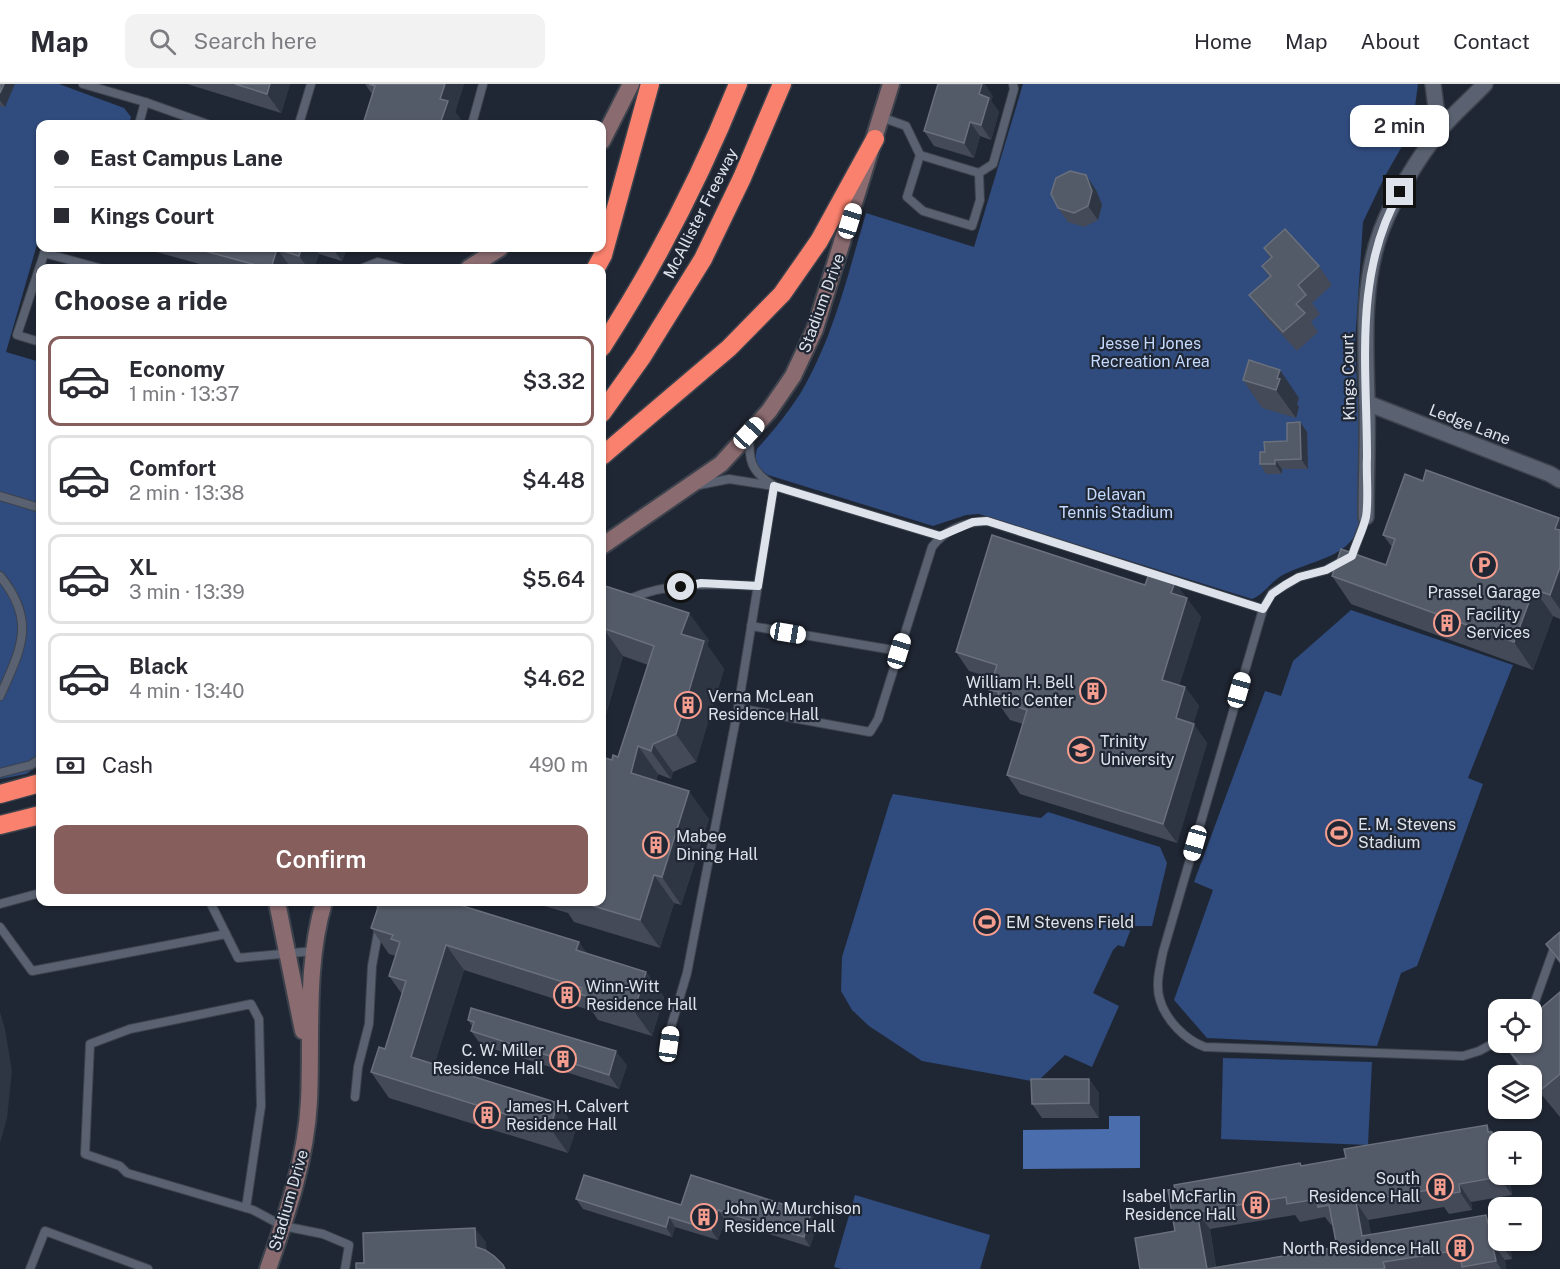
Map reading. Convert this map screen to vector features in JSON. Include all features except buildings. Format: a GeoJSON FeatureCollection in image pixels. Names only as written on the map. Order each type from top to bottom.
{"type":"FeatureCollection","features":[{"type":"Feature","properties":{"kind":"highway"},"geometry":{"type":"LineString","coordinates":[[606,244],[650,84]]}},
{"type":"Feature","properties":{"kind":"highway","name":"McAllister Freeway"},"geometry":{"type":"LineString","coordinates":[[606,340],[669,235],[711,149],[738,84]]}},
{"type":"Feature","properties":{"kind":"highway","name":"McAllister Freeway"},"geometry":{"type":"LineString","coordinates":[[606,407],[642,357],[703,259],[742,178],[782,84]]}},
{"type":"Feature","properties":{"kind":"highway"},"geometry":{"type":"LineString","coordinates":[[606,453],[729,348],[782,294],[819,241],[875,139]]}},
{"type":"Feature","properties":{"kind":"highway"},"geometry":{"type":"LineString","coordinates":[[0,794],[36,784]]}},
{"type":"Feature","properties":{"kind":"highway"},"geometry":{"type":"LineString","coordinates":[[0,825],[36,816]]}},
{"type":"Feature","properties":{"kind":"main road"},"geometry":{"type":"LineString","coordinates":[[606,133],[631,84]]}},
{"type":"Feature","properties":{"kind":"main road","name":"Stadium Drive"},"geometry":{"type":"LineString","coordinates":[[606,543],[721,464],[769,411],[793,376],[815,329],[891,84]]}},
{"type":"Feature","properties":{"kind":"main road"},"geometry":{"type":"LineString","coordinates":[[475,264],[494,252]]}},
{"type":"Feature","properties":{"kind":"main road","name":"Stadium Drive"},"geometry":{"type":"LineString","coordinates":[[278,906],[309,1058]]}},
{"type":"Feature","properties":{"kind":"main road","name":"Stadium Drive"},"geometry":{"type":"LineString","coordinates":[[268,1269],[296,1185],[304,1143],[309,1101],[314,951],[323,906]]}},
{"type":"Feature","properties":{"kind":"street","name":"Kings Court"},"geometry":{"type":"LineString","coordinates":[[1430,144],[1438,123],[1433,84]]}},
{"type":"Feature","properties":{"kind":"street","name":"Kings Court"},"geometry":{"type":"LineString","coordinates":[[1366,516],[1365,321],[1368,290],[1380,233],[1391,208],[1430,144],[1441,129],[1485,84]]}},
{"type":"Feature","properties":{"kind":"street","name":"Ledge Lane"},"geometry":{"type":"LineString","coordinates":[[1367,403],[1550,474],[1560,480]]}},
{"type":"Feature","properties":{"kind":"lane"},"geometry":{"type":"LineString","coordinates":[[83,84],[196,120]]}},
{"type":"Feature","properties":{"kind":"lane"},"geometry":{"type":"LineString","coordinates":[[300,120],[311,84]]}},
{"type":"Feature","properties":{"kind":"lane"},"geometry":{"type":"LineString","coordinates":[[473,120],[483,84]]}},
{"type":"Feature","properties":{"kind":"lane"},"geometry":{"type":"LineString","coordinates":[[920,155],[979,173],[993,164],[1014,89],[1013,84]]}},
{"type":"Feature","properties":{"kind":"lane"},"geometry":{"type":"LineString","coordinates":[[140,120],[145,102]]}},
{"type":"Feature","properties":{"kind":"lane"},"geometry":{"type":"LineString","coordinates":[[881,117],[906,126],[920,155],[907,197],[923,211],[972,226],[980,200],[979,173]]}},
{"type":"Feature","properties":{"kind":"lane"},"geometry":{"type":"LineString","coordinates":[[51,252],[87,264]]}},
{"type":"Feature","properties":{"kind":"lane"},"geometry":{"type":"LineString","coordinates":[[36,277],[17,335],[36,341]]}},
{"type":"Feature","properties":{"kind":"lane"},"geometry":{"type":"LineString","coordinates":[[31,292],[36,294]]}},
{"type":"Feature","properties":{"kind":"lane"},"geometry":{"type":"LineString","coordinates":[[749,433],[749,457],[758,476],[774,486]]}},
{"type":"Feature","properties":{"kind":"lane"},"geometry":{"type":"LineString","coordinates":[[686,488],[729,480],[774,486],[940,536]]}},
{"type":"Feature","properties":{"kind":"lane"},"geometry":{"type":"LineString","coordinates":[[669,1044],[687,973],[738,708],[774,486]]}},
{"type":"Feature","properties":{"kind":"lane"},"geometry":{"type":"LineString","coordinates":[[0,496],[36,506]]}},
{"type":"Feature","properties":{"kind":"lane"},"geometry":{"type":"LineString","coordinates":[[1366,516],[1352,556],[1326,570],[1299,577],[1272,594],[1263,609],[1163,952],[1158,979],[1159,999],[1168,1018],[1194,1043],[1205,1047],[1463,1056],[1488,1046]]}},
{"type":"Feature","properties":{"kind":"lane"},"geometry":{"type":"LineString","coordinates":[[738,708],[870,732],[878,719],[932,547],[940,536],[973,522],[987,521],[1263,609]]}},
{"type":"Feature","properties":{"kind":"lane"},"geometry":{"type":"LineString","coordinates":[[0,576],[9,587],[23,619],[22,641],[0,696]]}},
{"type":"Feature","properties":{"kind":"lane"},"geometry":{"type":"LineString","coordinates":[[623,602],[640,594],[701,583],[758,586]]}},
{"type":"Feature","properties":{"kind":"lane"},"geometry":{"type":"LineString","coordinates":[[751,626],[899,651]]}},
{"type":"Feature","properties":{"kind":"lane"},"geometry":{"type":"LineString","coordinates":[[0,773],[36,762]]}},
{"type":"Feature","properties":{"kind":"lane"},"geometry":{"type":"LineString","coordinates":[[0,904],[36,894]]}},
{"type":"Feature","properties":{"kind":"lane"},"geometry":{"type":"LineString","coordinates":[[212,906],[238,958],[314,951]]}},
{"type":"Feature","properties":{"kind":"lane"},"geometry":{"type":"LineString","coordinates":[[356,1096],[358,1067],[369,1024],[372,966],[381,916]]}},
{"type":"Feature","properties":{"kind":"lane"},"geometry":{"type":"LineString","coordinates":[[0,927],[32,971],[226,934]]}},
{"type":"Feature","properties":{"kind":"lane"},"geometry":{"type":"LineString","coordinates":[[1536,999],[1557,940],[1560,938]]}},
{"type":"Feature","properties":{"kind":"lane"},"geometry":{"type":"LineString","coordinates":[[246,1208],[261,1106],[259,1018],[251,1004],[130,1029],[90,1044],[85,1154],[120,1166],[127,1173],[246,1208],[282,1226],[323,1234],[349,1245],[345,1269]]}},
{"type":"Feature","properties":{"kind":"lane"},"geometry":{"type":"LineString","coordinates":[[30,1269],[45,1231],[148,1269]]}},
{"type":"Feature","properties":{"kind":"green space"},"geometry":{"type":"Polygon","coordinates":[[[0,84],[59,84],[124,108],[131,117],[130,120],[36,120],[36,248],[6,352],[36,361],[36,768],[26,774],[0,779],[0,84]]]}},
{"type":"Feature","properties":{"kind":"green space","name":"Jesse H Jones Recreation Area"},"geometry":{"type":"Polygon","coordinates":[[[1023,84],[1418,84],[1412,129],[1385,176],[1363,222],[1355,344],[1364,512],[1352,540],[1343,548],[1332,555],[1281,576],[1260,595],[1252,599],[979,514],[966,515],[933,526],[768,475],[759,467],[756,461],[757,449],[800,394],[822,351],[839,306],[866,213],[974,247],[1023,84]]]}},
{"type":"Feature","properties":{"kind":"green space","name":"E. M. Stevens Stadium"},"geometry":{"type":"Polygon","coordinates":[[[1351,610],[1513,665],[1468,778],[1483,784],[1417,966],[1401,973],[1377,1046],[1207,1038],[1174,1000],[1213,890],[1194,882],[1265,691],[1281,696],[1293,661],[1351,610]]]}},
{"type":"Feature","properties":{"kind":"green space","name":"EM Stevens Field"},"geometry":{"type":"Polygon","coordinates":[[[893,794],[1041,818],[1048,812],[1160,847],[1167,863],[1152,926],[1132,926],[1124,947],[1118,945],[1113,950],[1093,993],[1119,1006],[1092,1067],[1065,1055],[1037,1082],[922,1061],[869,1026],[852,1010],[841,991],[842,957],[893,794]]]}},
{"type":"Feature","properties":{"kind":"green space"},"geometry":{"type":"Polygon","coordinates":[[[1223,1058],[1372,1062],[1368,1145],[1221,1139],[1223,1058]]]}},
{"type":"Feature","properties":{"kind":"green space"},"geometry":{"type":"Polygon","coordinates":[[[855,1195],[990,1235],[980,1269],[842,1269],[834,1267],[855,1195]]]}},
{"type":"Feature","properties":{"kind":"shaded area"},"geometry":{"type":"Polygon","coordinates":[[[1109,1116],[1140,1116],[1140,1168],[1023,1169],[1023,1130],[1109,1129],[1109,1116]]]}},
{"type":"Feature","properties":{"kind":"place","name":"Prassel Garage"},"geometry":{"type":"Point","coordinates":[1484,565]}},
{"type":"Feature","properties":{"kind":"place","name":"Facility Services"},"geometry":{"type":"Point","coordinates":[1447,623]}},
{"type":"Feature","properties":{"kind":"place","name":"William H. Bell Athletic Center"},"geometry":{"type":"Point","coordinates":[1093,691]}},
{"type":"Feature","properties":{"kind":"place","name":"Verna McLean Residence Hall"},"geometry":{"type":"Point","coordinates":[688,705]}},
{"type":"Feature","properties":{"kind":"place","name":"Trinity University"},"geometry":{"type":"Point","coordinates":[1081,750]}},
{"type":"Feature","properties":{"kind":"place","name":"E. M. Stevens Stadium"},"geometry":{"type":"Point","coordinates":[1339,833]}},
{"type":"Feature","properties":{"kind":"place","name":"Mabee Dining Hall"},"geometry":{"type":"Point","coordinates":[656,845]}},
{"type":"Feature","properties":{"kind":"place","name":"EM Stevens Field"},"geometry":{"type":"Point","coordinates":[987,922]}},
{"type":"Feature","properties":{"kind":"place","name":"Winn-Witt Residence Hall"},"geometry":{"type":"Point","coordinates":[567,995]}},
{"type":"Feature","properties":{"kind":"place","name":"C. W. Miller Residence Hall"},"geometry":{"type":"Point","coordinates":[563,1059]}},
{"type":"Feature","properties":{"kind":"place","name":"James H. Calvert Residence Hall"},"geometry":{"type":"Point","coordinates":[487,1115]}},
{"type":"Feature","properties":{"kind":"place","name":"South Residence Hall"},"geometry":{"type":"Point","coordinates":[1440,1187]}},
{"type":"Feature","properties":{"kind":"place","name":"Isabel McFarlin Residence Hall"},"geometry":{"type":"Point","coordinates":[1256,1205]}},
{"type":"Feature","properties":{"kind":"place","name":"John W. Murchison Residence Hall"},"geometry":{"type":"Point","coordinates":[704,1217]}},
{"type":"Feature","properties":{"kind":"place","name":"North Residence Hall"},"geometry":{"type":"Point","coordinates":[1460,1248]}},
{"type":"Feature","properties":{"kind":"route"},"geometry":{"type":"LineString","coordinates":[[681,587],[701,583],[758,586],[774,486],[940,536],[973,522],[987,521],[1263,609],[1272,594],[1285,585],[1299,577],[1326,570],[1352,556],[1366,516],[1365,321],[1368,290],[1380,233],[1400,192]]}},
{"type":"Feature","properties":{"kind":"park label","name":"Delavan Tennis Stadium"},"geometry":{"type":"Point","coordinates":[1116,503]}}]}
